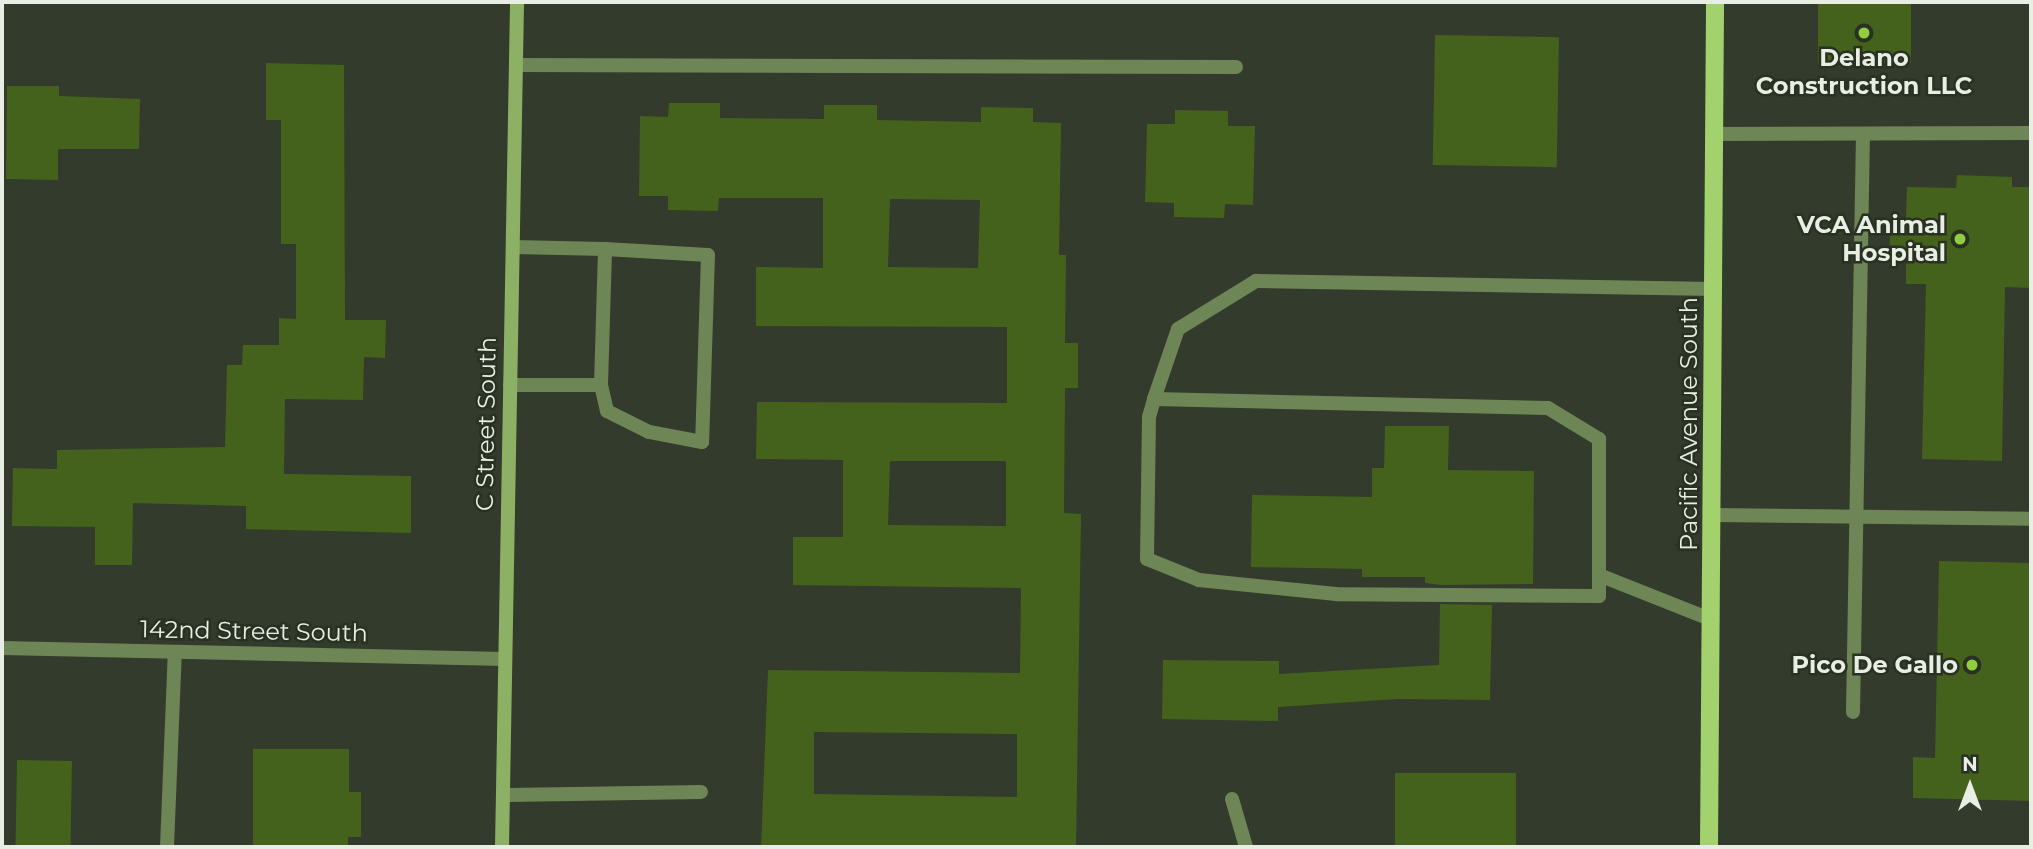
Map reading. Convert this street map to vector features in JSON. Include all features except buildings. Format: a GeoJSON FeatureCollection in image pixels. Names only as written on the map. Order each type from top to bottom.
{"type":"FeatureCollection","features":[{"type":"Feature","properties":{"kind":"main road","name":"Pacific Avenue South"},"geometry":{"type":"LineString","coordinates":[[1709,847],[1714,515],[1715,2]]}},
{"type":"Feature","properties":{"kind":"street","name":"C Street South"},"geometry":{"type":"LineString","coordinates":[[502,847],[517,2]]}},
{"type":"Feature","properties":{"kind":"street"},"geometry":{"type":"LineString","coordinates":[[516,65],[1236,67]]}},
{"type":"Feature","properties":{"kind":"street"},"geometry":{"type":"LineString","coordinates":[[1715,134],[2031,133]]}},
{"type":"Feature","properties":{"kind":"street"},"geometry":{"type":"LineString","coordinates":[[1853,712],[1863,134]]}},
{"type":"Feature","properties":{"kind":"street"},"geometry":{"type":"LineString","coordinates":[[513,247],[605,249],[708,255],[702,442],[649,432],[607,411],[601,385],[605,249]]}},
{"type":"Feature","properties":{"kind":"street"},"geometry":{"type":"LineString","coordinates":[[1154,399],[1548,408],[1599,439],[1598,596],[1336,594],[1199,580],[1147,559],[1149,417],[1154,399],[1178,329],[1256,281],[1714,289]]}},
{"type":"Feature","properties":{"kind":"street"},"geometry":{"type":"LineString","coordinates":[[510,384],[601,385]]}},
{"type":"Feature","properties":{"kind":"street"},"geometry":{"type":"LineString","coordinates":[[1714,515],[2031,519]]}},
{"type":"Feature","properties":{"kind":"street"},"geometry":{"type":"LineString","coordinates":[[1598,575],[1712,620]]}},
{"type":"Feature","properties":{"kind":"street","name":"142nd Street South"},"geometry":{"type":"LineString","coordinates":[[2,648],[505,659]]}},
{"type":"Feature","properties":{"kind":"street"},"geometry":{"type":"LineString","coordinates":[[167,847],[175,652]]}},
{"type":"Feature","properties":{"kind":"street"},"geometry":{"type":"LineString","coordinates":[[503,796],[701,792]]}},
{"type":"Feature","properties":{"kind":"street"},"geometry":{"type":"LineString","coordinates":[[1232,799],[1246,847]]}},
{"type":"Feature","properties":{"kind":"place","name":"Delano Construction LLC"},"geometry":{"type":"Point","coordinates":[1864,33]}},
{"type":"Feature","properties":{"kind":"place","name":"VCA Animal Hospital"},"geometry":{"type":"Point","coordinates":[1960,239]}},
{"type":"Feature","properties":{"kind":"place","name":"Pico De Gallo"},"geometry":{"type":"Point","coordinates":[1972,665]}}]}
